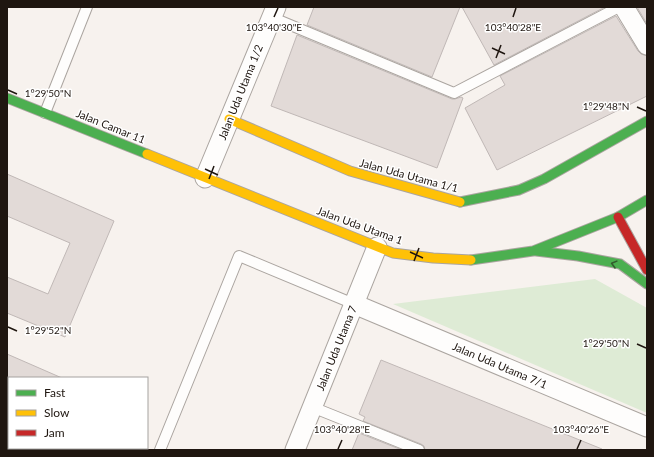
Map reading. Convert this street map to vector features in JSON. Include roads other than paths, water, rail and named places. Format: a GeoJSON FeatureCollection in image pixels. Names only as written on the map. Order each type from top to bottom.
{"type":"FeatureCollection","features":[{"type":"Feature","properties":{"kind":"street"},"geometry":{"type":"LineString","coordinates":[[624,7],[647,45]]}},
{"type":"Feature","properties":{"kind":"street","name":"Jalan Uda Utama 1/2"},"geometry":{"type":"LineString","coordinates":[[205,178],[273,12]]}},
{"type":"Feature","properties":{"kind":"street","name":"Jalan Camar 11"},"geometry":{"type":"LineString","coordinates":[[7,98],[205,178]]}},
{"type":"Feature","properties":{"kind":"street","name":"Jalan Uda Utama 1/1"},"geometry":{"type":"LineString","coordinates":[[229,119],[350,171],[458,202],[520,190],[544,179],[647,121]]}},
{"type":"Feature","properties":{"kind":"street","name":"Jalan Uda Utama 1"},"geometry":{"type":"LineString","coordinates":[[205,178],[394,253],[433,258],[476,260],[534,251],[618,217],[647,200]]}},
{"type":"Feature","properties":{"kind":"street"},"geometry":{"type":"LineString","coordinates":[[618,217],[647,270]]}},
{"type":"Feature","properties":{"kind":"street","name":"Jalan Uda Utama 7"},"geometry":{"type":"LineString","coordinates":[[295,450],[377,247]]}},
{"type":"Feature","properties":{"kind":"street"},"geometry":{"type":"LineString","coordinates":[[534,251],[578,256],[620,264],[647,284]]}},
{"type":"Feature","properties":{"kind":"street","name":"Jalan Uda Utama 7/1"},"geometry":{"type":"LineString","coordinates":[[354,304],[647,426]]}},
{"type":"Feature","properties":{"kind":"lane"},"geometry":{"type":"LineString","coordinates":[[44,113],[87,7]]}},
{"type":"Feature","properties":{"kind":"lane"},"geometry":{"type":"LineString","coordinates":[[273,12],[454,93],[619,7]]}},
{"type":"Feature","properties":{"kind":"lane"},"geometry":{"type":"LineString","coordinates":[[160,450],[239,256],[354,304]]}},
{"type":"Feature","properties":{"kind":"lane"},"geometry":{"type":"LineString","coordinates":[[312,407],[419,450]]}}]}
